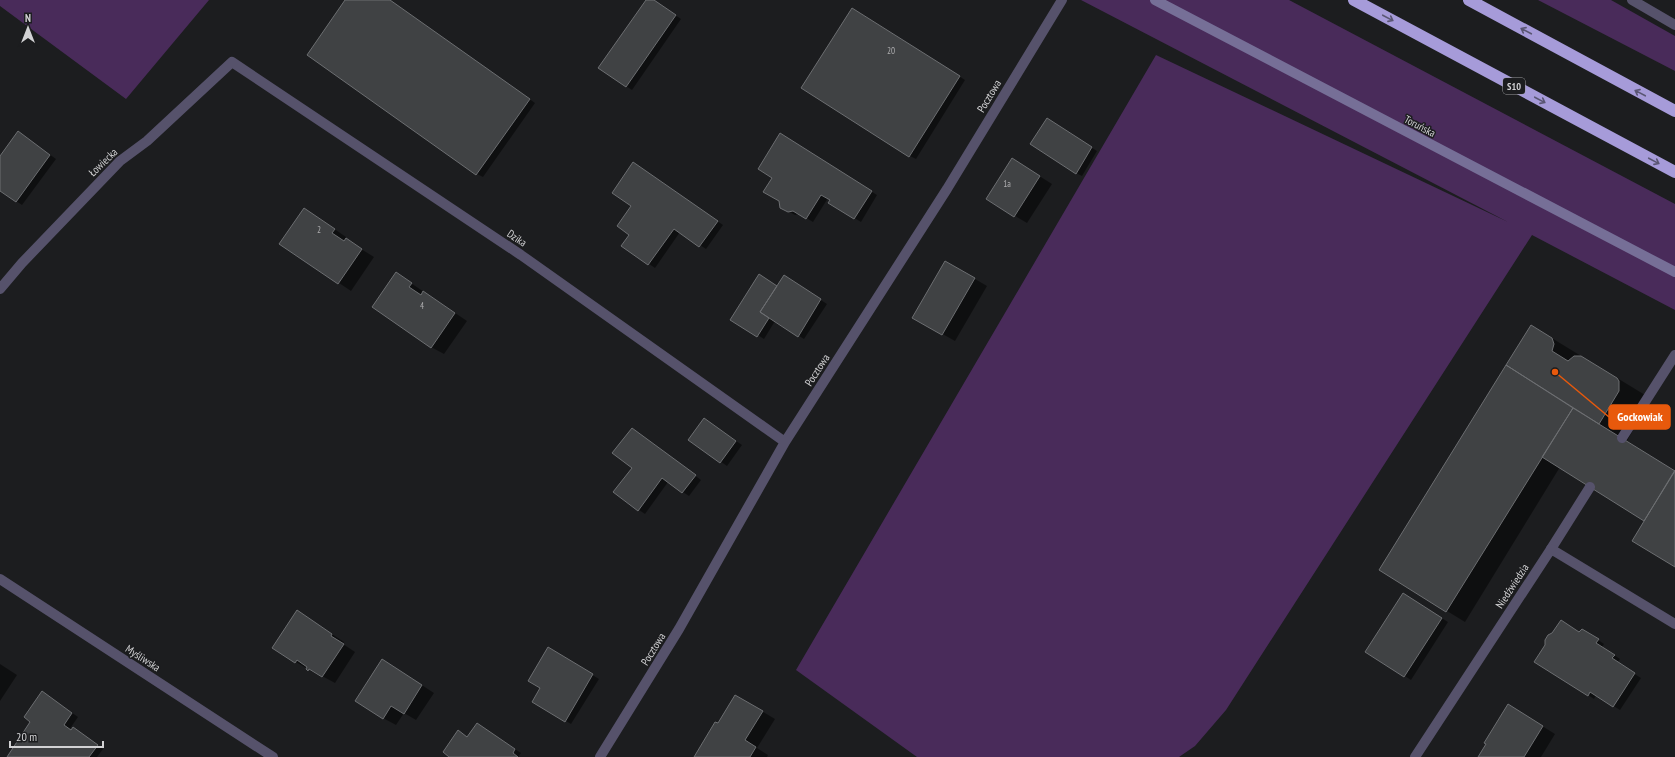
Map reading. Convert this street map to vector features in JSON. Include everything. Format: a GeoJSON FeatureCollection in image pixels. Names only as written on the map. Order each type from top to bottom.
{"type":"FeatureCollection","features":[{"type":"Feature","properties":{"kind":"highway","name":"S10"},"geometry":{"type":"LineString","coordinates":[[1354,0],[1675,172]]}},
{"type":"Feature","properties":{"kind":"highway"},"geometry":{"type":"LineString","coordinates":[[1469,0],[1675,111]]}},
{"type":"Feature","properties":{"kind":"street","name":"Pocztowa"},"geometry":{"type":"LineString","coordinates":[[600,757],[679,629],[785,442],[947,189],[1062,0]]}},
{"type":"Feature","properties":{"kind":"street","name":"Toruńska"},"geometry":{"type":"LineString","coordinates":[[1155,0],[1675,272]]}},
{"type":"Feature","properties":{"kind":"street"},"geometry":{"type":"LineString","coordinates":[[1632,0],[1675,25]]}},
{"type":"Feature","properties":{"kind":"street","name":"Dzika"},"geometry":{"type":"LineString","coordinates":[[232,62],[521,255],[785,442]]}},
{"type":"Feature","properties":{"kind":"street","name":"Łowiecka"},"geometry":{"type":"LineString","coordinates":[[0,289],[22,263],[120,161],[147,141],[232,62]]}},
{"type":"Feature","properties":{"kind":"street"},"geometry":{"type":"LineString","coordinates":[[1622,438],[1675,355]]}},
{"type":"Feature","properties":{"kind":"street","name":"Niedźwiedzia"},"geometry":{"type":"LineString","coordinates":[[1415,757],[1590,487]]}},
{"type":"Feature","properties":{"kind":"street"},"geometry":{"type":"LineString","coordinates":[[1550,549],[1675,624]]}},
{"type":"Feature","properties":{"kind":"street","name":"Myśliwska"},"geometry":{"type":"LineString","coordinates":[[0,579],[273,757]]}},
{"type":"Feature","properties":{"kind":"shaded area"},"geometry":{"type":"Polygon","coordinates":[[[0,0],[209,0],[126,99],[0,6],[0,0]]]}},
{"type":"Feature","properties":{"kind":"shaded area"},"geometry":{"type":"Polygon","coordinates":[[[1081,0],[1289,0],[1675,204],[1675,310],[1532,235],[1226,710],[1195,746],[1179,757],[917,757],[796,670],[1156,55],[1508,222],[1081,0]]]}},
{"type":"Feature","properties":{"kind":"shaded area"},"geometry":{"type":"Polygon","coordinates":[[[1538,0],[1611,0],[1675,36],[1675,71],[1538,0]]]}},
{"type":"Feature","properties":{"kind":"building"},"geometry":{"type":"Polygon","coordinates":[[[345,0],[390,0],[530,99],[476,175],[307,55],[345,0]]]}},
{"type":"Feature","properties":{"kind":"building"},"geometry":{"type":"Polygon","coordinates":[[[646,0],[654,0],[676,15],[626,87],[598,68],[646,0]]]}},
{"type":"Feature","properties":{"kind":"building"},"geometry":{"type":"Polygon","coordinates":[[[852,8],[960,76],[909,157],[801,88],[852,8]]]}},
{"type":"Feature","properties":{"kind":"building"},"geometry":{"type":"Polygon","coordinates":[[[1047,118],[1092,147],[1076,174],[1030,144],[1047,118]]]}},
{"type":"Feature","properties":{"kind":"building"},"geometry":{"type":"Polygon","coordinates":[[[18,131],[50,155],[16,202],[0,191],[0,156],[18,131]]]}},
{"type":"Feature","properties":{"kind":"building"},"geometry":{"type":"Polygon","coordinates":[[[780,133],[872,191],[854,219],[828,203],[830,200],[821,195],[806,219],[793,211],[788,212],[780,208],[779,201],[763,192],[772,178],[758,169],[780,133]]]}},
{"type":"Feature","properties":{"kind":"building"},"geometry":{"type":"Polygon","coordinates":[[[1012,158],[1040,176],[1014,217],[986,199],[1012,158]]]}},
{"type":"Feature","properties":{"kind":"building"},"geometry":{"type":"Polygon","coordinates":[[[633,162],[718,221],[699,247],[674,229],[648,265],[621,246],[629,235],[617,226],[631,206],[612,193],[633,162]]]}},
{"type":"Feature","properties":{"kind":"building"},"geometry":{"type":"Polygon","coordinates":[[[304,208],[335,229],[332,233],[344,241],[346,238],[362,249],[338,284],[279,244],[304,208]]]}},
{"type":"Feature","properties":{"kind":"building"},"geometry":{"type":"Polygon","coordinates":[[[945,261],[975,278],[942,335],[912,318],[945,261]]]}},
{"type":"Feature","properties":{"kind":"building"},"geometry":{"type":"Polygon","coordinates":[[[396,272],[412,283],[409,287],[421,295],[423,291],[455,313],[431,348],[372,307],[396,272]]]}},
{"type":"Feature","properties":{"kind":"building"},"geometry":{"type":"Polygon","coordinates":[[[759,274],[777,286],[760,312],[769,318],[757,337],[730,320],[759,274]]]}},
{"type":"Feature","properties":{"kind":"building"},"geometry":{"type":"Polygon","coordinates":[[[784,275],[821,299],[798,337],[760,312],[784,275]]]}},
{"type":"Feature","properties":{"kind":"building"},"geometry":{"type":"Polygon","coordinates":[[[1531,325],[1552,338],[1554,344],[1552,351],[1568,361],[1574,356],[1581,356],[1617,378],[1619,381],[1619,391],[1599,424],[1506,365],[1531,325]]]}},
{"type":"Feature","properties":{"kind":"building"},"geometry":{"type":"Polygon","coordinates":[[[1506,365],[1573,408],[1446,612],[1379,570],[1506,365]]]}},
{"type":"Feature","properties":{"kind":"building"},"geometry":{"type":"Polygon","coordinates":[[[1573,408],[1675,471],[1644,521],[1542,457],[1573,408]]]}},
{"type":"Feature","properties":{"kind":"building"},"geometry":{"type":"Polygon","coordinates":[[[704,418],[736,441],[720,463],[688,440],[704,418]]]}},
{"type":"Feature","properties":{"kind":"building"},"geometry":{"type":"Polygon","coordinates":[[[632,428],[696,475],[682,493],[662,478],[638,511],[613,492],[632,468],[612,453],[632,428]]]}},
{"type":"Feature","properties":{"kind":"building"},"geometry":{"type":"Polygon","coordinates":[[[1675,470],[1675,567],[1632,541],[1675,470]]]}},
{"type":"Feature","properties":{"kind":"building"},"geometry":{"type":"Polygon","coordinates":[[[1403,593],[1442,618],[1404,677],[1365,652],[1403,593]]]}},
{"type":"Feature","properties":{"kind":"building"},"geometry":{"type":"Polygon","coordinates":[[[297,610],[344,644],[322,677],[309,669],[308,671],[306,669],[307,667],[297,660],[295,663],[272,648],[297,610]]]}},
{"type":"Feature","properties":{"kind":"building"},"geometry":{"type":"Polygon","coordinates":[[[1561,620],[1579,632],[1582,629],[1599,639],[1596,643],[1615,655],[1612,658],[1635,673],[1613,707],[1590,692],[1588,696],[1534,662],[1545,645],[1545,640],[1548,635],[1552,633],[1561,620]]]}},
{"type":"Feature","properties":{"kind":"building"},"geometry":{"type":"Polygon","coordinates":[[[548,647],[593,674],[565,722],[532,702],[540,688],[528,681],[548,647]]]}},
{"type":"Feature","properties":{"kind":"building"},"geometry":{"type":"Polygon","coordinates":[[[382,659],[422,685],[404,714],[391,706],[383,719],[355,701],[382,659]]]}},
{"type":"Feature","properties":{"kind":"building"},"geometry":{"type":"Polygon","coordinates":[[[42,691],[72,713],[64,725],[71,730],[73,727],[98,745],[89,757],[7,757],[30,722],[24,717],[42,691]]]}},
{"type":"Feature","properties":{"kind":"building"},"geometry":{"type":"Polygon","coordinates":[[[735,695],[763,711],[745,740],[756,747],[750,757],[694,757],[715,722],[718,723],[735,695]]]}},
{"type":"Feature","properties":{"kind":"building"},"geometry":{"type":"Polygon","coordinates":[[[1508,704],[1543,726],[1524,757],[1478,757],[1486,744],[1484,743],[1508,704]]]}},
{"type":"Feature","properties":{"kind":"building"},"geometry":{"type":"Polygon","coordinates":[[[477,723],[515,749],[513,753],[518,757],[449,757],[443,752],[458,730],[467,737],[477,723]]]}},
{"type":"Feature","properties":{"kind":"place","name":"Gockowiak"},"geometry":{"type":"Point","coordinates":[1555,372]}}]}
